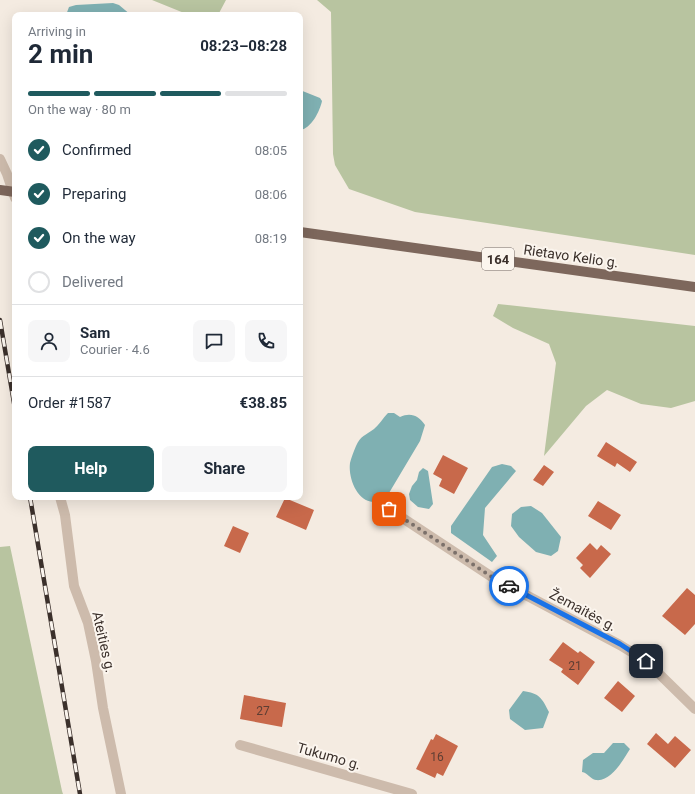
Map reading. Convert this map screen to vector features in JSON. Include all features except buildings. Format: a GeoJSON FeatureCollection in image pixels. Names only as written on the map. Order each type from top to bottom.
{"type":"FeatureCollection","features":[{"type":"Feature","properties":{"kind":"main road"},"geometry":{"type":"LineString","coordinates":[[0,190],[12,192]]}},
{"type":"Feature","properties":{"kind":"main road","name":"Rietavo Kelio g."},"geometry":{"type":"LineString","coordinates":[[303,232],[695,287]]}},
{"type":"Feature","properties":{"kind":"street"},"geometry":{"type":"LineString","coordinates":[[0,159],[12,189]]}},
{"type":"Feature","properties":{"kind":"street","name":"Ateities g."},"geometry":{"type":"LineString","coordinates":[[61,500],[65,515],[74,586],[88,623],[96,661],[103,708],[121,794]]}},
{"type":"Feature","properties":{"kind":"street","name":"Žemaitės g."},"geometry":{"type":"LineString","coordinates":[[389,509],[492,577],[620,644],[646,661],[695,709]]}},
{"type":"Feature","properties":{"kind":"street","name":"Tukumo g."},"geometry":{"type":"LineString","coordinates":[[240,745],[412,794]]}},
{"type":"Feature","properties":{"kind":"green space"},"geometry":{"type":"Polygon","coordinates":[[[152,0],[226,0],[220,12],[182,12],[152,0]]]}},
{"type":"Feature","properties":{"kind":"green space"},"geometry":{"type":"Polygon","coordinates":[[[317,0],[695,0],[695,255],[415,212],[349,189],[335,165],[333,154],[331,12],[317,0]]]}},
{"type":"Feature","properties":{"kind":"green space"},"geometry":{"type":"Polygon","coordinates":[[[498,304],[695,326],[695,401],[671,408],[641,404],[607,390],[586,406],[544,456],[556,363],[549,344],[513,328],[493,316],[498,304]]]}},
{"type":"Feature","properties":{"kind":"green space"},"geometry":{"type":"Polygon","coordinates":[[[10,546],[63,794],[0,794],[0,547],[10,546]]]}},
{"type":"Feature","properties":{"kind":"water"},"geometry":{"type":"Polygon","coordinates":[[[113,3],[119,5],[127,12],[67,12],[69,7],[76,5],[113,3]]]}},
{"type":"Feature","properties":{"kind":"water"},"geometry":{"type":"Polygon","coordinates":[[[303,91],[320,98],[322,101],[317,114],[311,123],[304,129],[303,91]]]}},
{"type":"Feature","properties":{"kind":"water"},"geometry":{"type":"Polygon","coordinates":[[[388,413],[394,413],[400,417],[411,415],[420,419],[425,425],[420,441],[389,493],[375,502],[367,501],[358,493],[352,482],[350,475],[350,463],[359,440],[376,427],[388,413]]]}},
{"type":"Feature","properties":{"kind":"water"},"geometry":{"type":"Polygon","coordinates":[[[502,464],[511,466],[516,471],[485,508],[483,535],[497,556],[492,562],[451,533],[451,526],[492,467],[502,464]]]}},
{"type":"Feature","properties":{"kind":"water"},"geometry":{"type":"Polygon","coordinates":[[[423,468],[428,471],[433,504],[429,509],[418,507],[410,500],[409,494],[412,486],[417,480],[419,472],[423,468]]]}},
{"type":"Feature","properties":{"kind":"water"},"geometry":{"type":"Polygon","coordinates":[[[531,506],[542,513],[561,537],[558,551],[551,556],[536,552],[519,537],[511,526],[512,514],[521,507],[531,506]]]}},
{"type":"Feature","properties":{"kind":"water"},"geometry":{"type":"Polygon","coordinates":[[[523,691],[533,693],[539,697],[547,707],[549,712],[543,728],[525,730],[510,719],[509,710],[523,691]]]}},
{"type":"Feature","properties":{"kind":"water"},"geometry":{"type":"Polygon","coordinates":[[[613,743],[624,743],[630,749],[612,774],[607,778],[596,780],[582,772],[583,760],[593,753],[604,753],[613,743]]]}},
{"type":"Feature","properties":{"kind":"railway"},"geometry":{"type":"LineString","coordinates":[[0,320],[12,391]]}},
{"type":"Feature","properties":{"kind":"railway"},"geometry":{"type":"LineString","coordinates":[[31,500],[80,794]]}},
{"type":"Feature","properties":{"kind":"way so far"},"geometry":{"type":"LineString","coordinates":[[389,509],[492,577],[509,586]]}},
{"type":"Feature","properties":{"kind":"route"},"geometry":{"type":"LineString","coordinates":[[509,586],[620,644],[646,661]]}}]}
